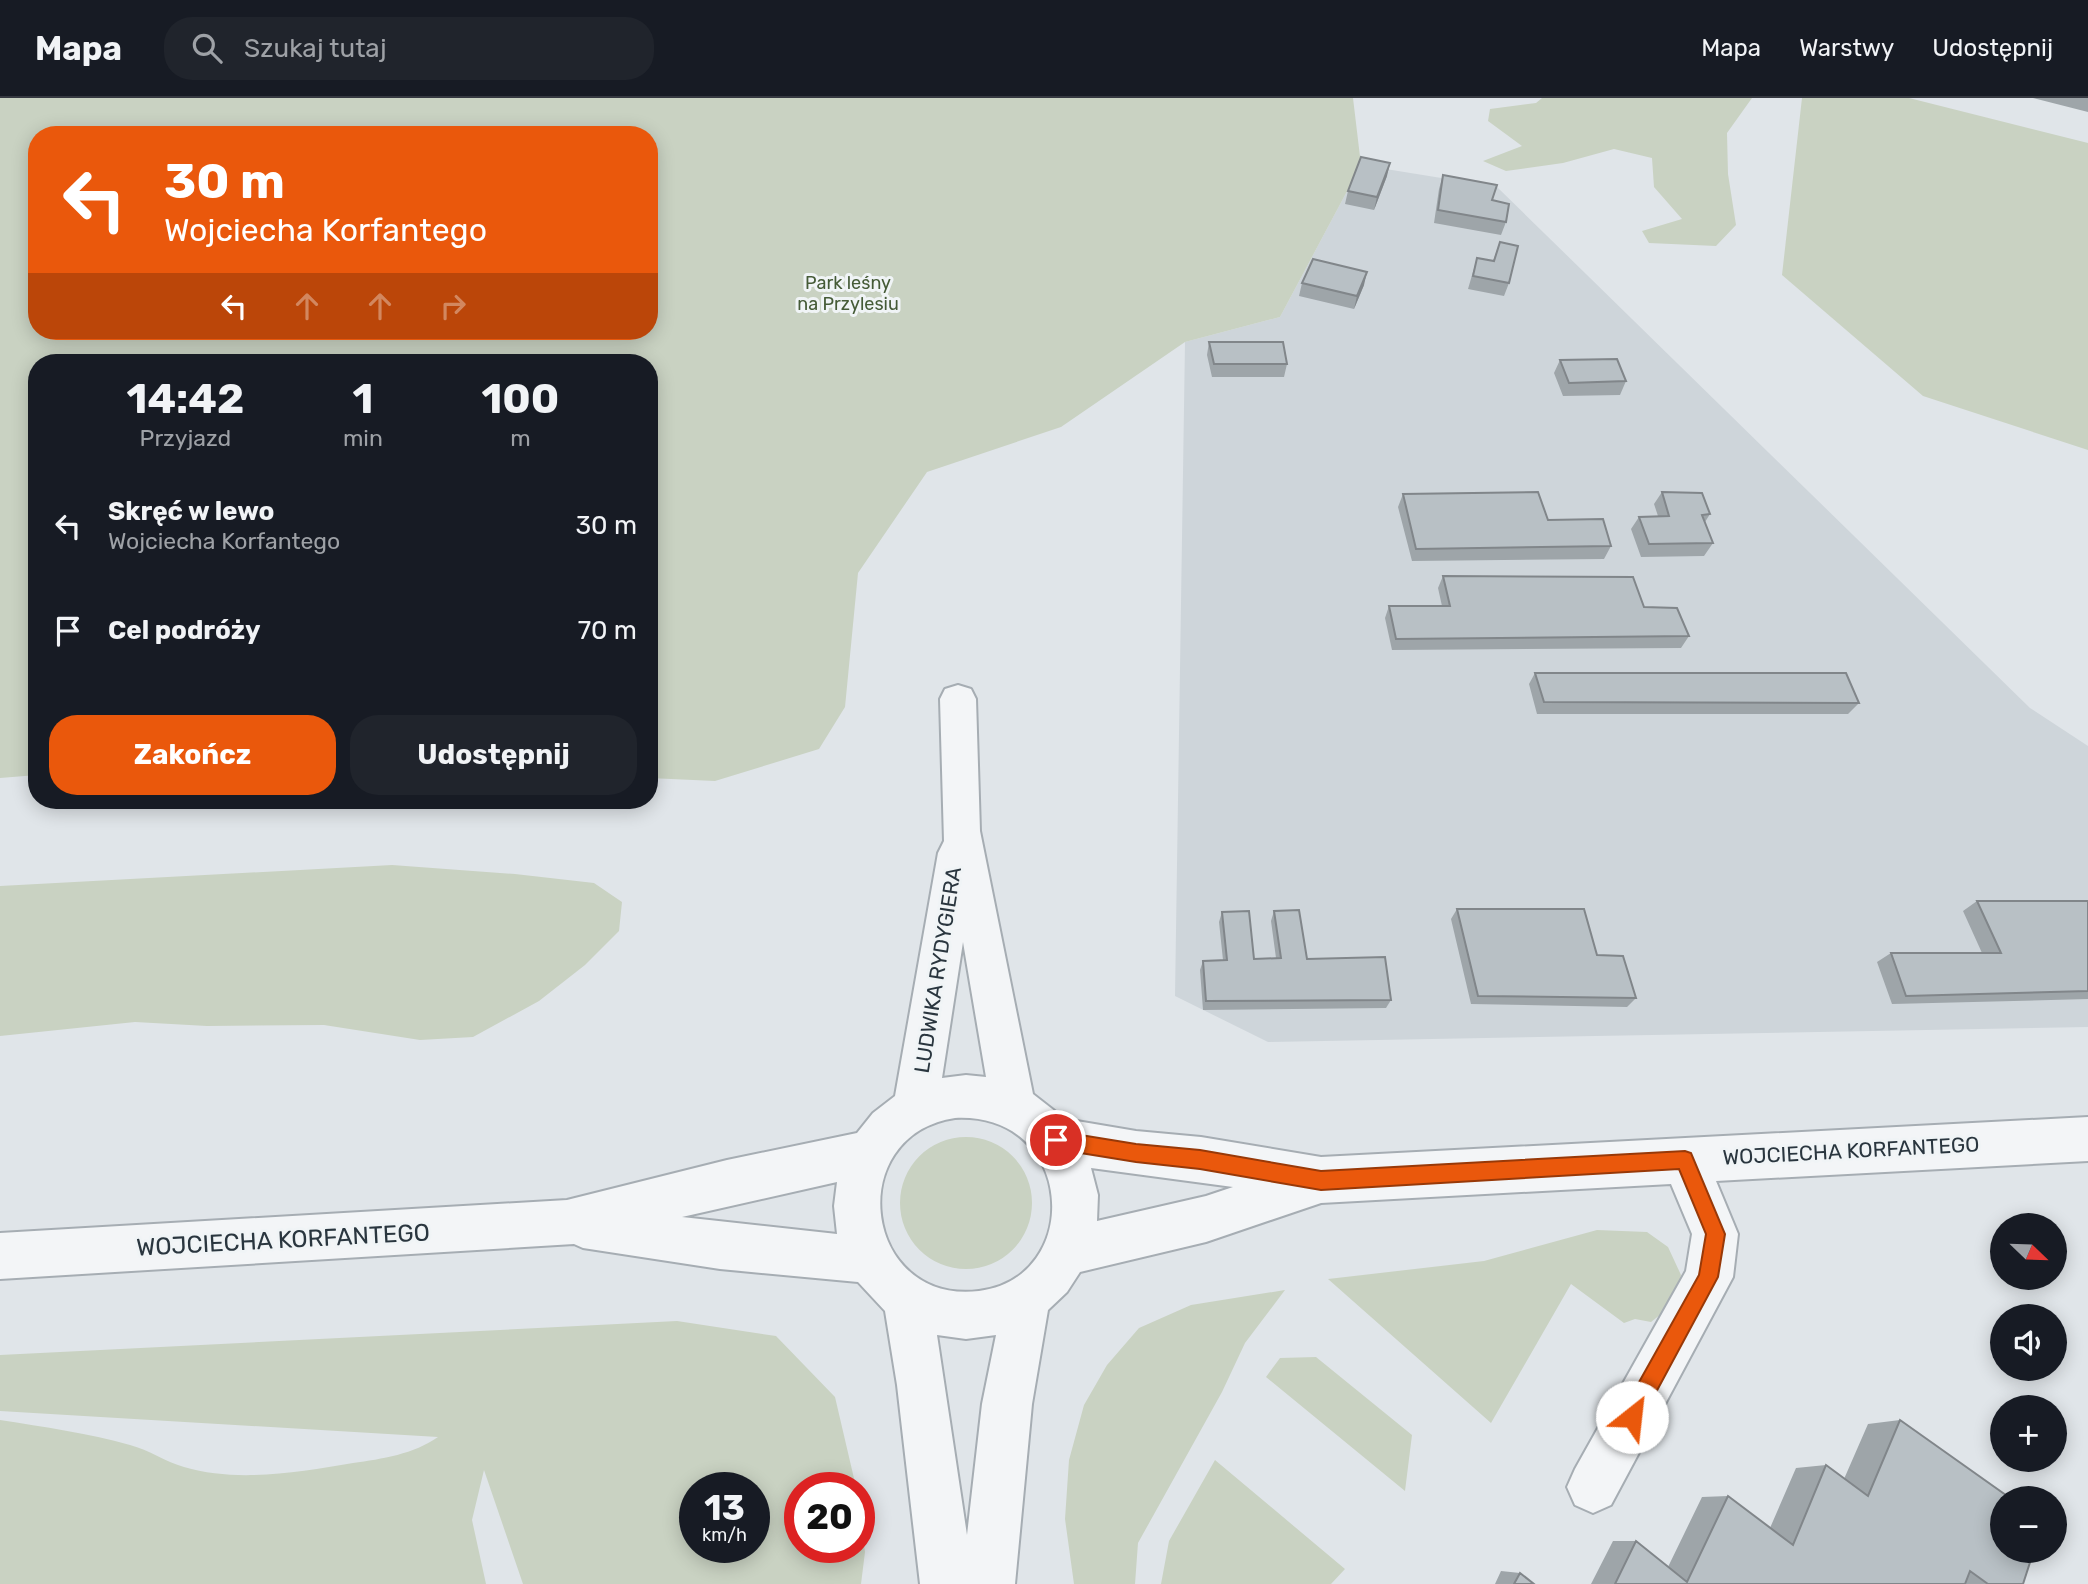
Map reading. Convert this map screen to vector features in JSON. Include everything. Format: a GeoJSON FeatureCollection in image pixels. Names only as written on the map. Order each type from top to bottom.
{"type":"FeatureCollection","features":[{"type":"Feature","properties":{"kind":"street","name":"LUDWIKA RYDYGIERA"},"geometry":{"type":"LineString","coordinates":[[958,699],[961,831],[991,983],[1002,1056],[1014,1105]]}},
{"type":"Feature","properties":{"kind":"street","name":"LUDWIKA RYDYGIERA"},"geometry":{"type":"LineString","coordinates":[[915,1110],[961,831]]}},
{"type":"Feature","properties":{"kind":"street"},"geometry":{"type":"LineString","coordinates":[[963,1095],[985,1096],[1014,1105],[1038,1120],[1056,1140],[1070,1168],[1075,1205],[1064,1252],[1048,1277],[1027,1296],[997,1312],[970,1317],[939,1315],[907,1302],[884,1283],[869,1261],[858,1227],[859,1187],[872,1152],[891,1129],[915,1110],[936,1101],[963,1095]]}},
{"type":"Feature","properties":{"kind":"street","name":"WOJCIECHA KORFANTEGO"},"geometry":{"type":"LineString","coordinates":[[1056,1140],[1136,1153],[1200,1159],[1321,1180],[2088,1139]]}},
{"type":"Feature","properties":{"kind":"street","name":"WOJCIECHA KORFANTEGO"},"geometry":{"type":"LineString","coordinates":[[0,1256],[567,1223],[727,1182],[872,1152]]}},
{"type":"Feature","properties":{"kind":"street"},"geometry":{"type":"LineString","coordinates":[[1593,1487],[1709,1277],[1715,1234],[1685,1160]]}},
{"type":"Feature","properties":{"kind":"street","name":"WOJCIECHA KORFANTEGO"},"geometry":{"type":"LineString","coordinates":[[1064,1252],[1206,1219],[1321,1180]]}},
{"type":"Feature","properties":{"kind":"street","name":"WOJCIECHA KORFANTEGO"},"geometry":{"type":"LineString","coordinates":[[567,1223],[720,1246],[869,1261]]}},
{"type":"Feature","properties":{"kind":"street"},"geometry":{"type":"LineString","coordinates":[[988,1584],[1007,1404],[1027,1296]]}},
{"type":"Feature","properties":{"kind":"street"},"geometry":{"type":"LineString","coordinates":[[907,1302],[922,1385],[947,1584]]}},
{"type":"Feature","properties":{"kind":"shaded area"},"geometry":{"type":"Polygon","coordinates":[[[1361,165],[1497,187],[2030,708],[2088,746],[2088,1027],[1268,1042],[1175,996],[1185,342],[1280,317],[1361,165]]]}},
{"type":"Feature","properties":{"kind":"green space","name":"Park leśny na Przylesiu"},"geometry":{"type":"Polygon","coordinates":[[[0,98],[1353,98],[1361,165],[1280,317],[1185,342],[1061,427],[927,472],[858,573],[845,707],[819,749],[715,781],[658,778],[658,354],[28,354],[28,776],[0,778],[0,98]]]}},
{"type":"Feature","properties":{"kind":"green space"},"geometry":{"type":"Polygon","coordinates":[[[1542,98],[1752,98],[1727,133],[1728,174],[1736,225],[1716,246],[1649,243],[1642,231],[1682,219],[1654,187],[1652,158],[1614,149],[1563,163],[1506,171],[1483,161],[1522,146],[1488,121],[1490,109],[1536,103],[1542,98]]]}},
{"type":"Feature","properties":{"kind":"green space"},"geometry":{"type":"Polygon","coordinates":[[[1802,98],[1909,98],[2088,143],[2088,450],[1923,396],[1782,275],[1802,98]]]}},
{"type":"Feature","properties":{"kind":"green space"},"geometry":{"type":"Polygon","coordinates":[[[392,865],[594,883],[622,902],[619,931],[585,965],[539,1001],[473,1037],[420,1040],[324,1025],[207,1026],[135,1022],[0,1036],[0,886],[392,865]]]}},
{"type":"Feature","properties":{"kind":"green space"},"geometry":{"type":"Polygon","coordinates":[[[966,1137],[991,1142],[1013,1156],[1027,1178],[1032,1203],[1027,1228],[1013,1250],[991,1264],[966,1269],[941,1264],[919,1250],[905,1228],[900,1203],[905,1178],[919,1156],[941,1142],[966,1137]]]}},
{"type":"Feature","properties":{"kind":"green space"},"geometry":{"type":"Polygon","coordinates":[[[1597,1230],[1647,1232],[1668,1247],[1681,1275],[1675,1303],[1651,1322],[1635,1319],[1624,1323],[1571,1284],[1491,1423],[1328,1279],[1484,1261],[1597,1230]]]}},
{"type":"Feature","properties":{"kind":"green space"},"geometry":{"type":"Polygon","coordinates":[[[1285,1290],[1245,1343],[1222,1392],[1138,1543],[1135,1584],[1074,1584],[1065,1519],[1069,1460],[1084,1405],[1107,1365],[1139,1328],[1191,1305],[1285,1290]]]}},
{"type":"Feature","properties":{"kind":"green space"},"geometry":{"type":"Polygon","coordinates":[[[677,1321],[776,1336],[835,1397],[852,1472],[784,1472],[784,1563],[864,1563],[861,1584],[523,1584],[484,1470],[472,1520],[486,1584],[0,1584],[0,1420],[114,1441],[205,1472],[247,1475],[375,1460],[408,1452],[438,1437],[0,1411],[0,1355],[677,1321]]]}},
{"type":"Feature","properties":{"kind":"green space"},"geometry":{"type":"Polygon","coordinates":[[[1316,1357],[1412,1435],[1405,1491],[1266,1377],[1280,1358],[1316,1357]]]}},
{"type":"Feature","properties":{"kind":"green space"},"geometry":{"type":"Polygon","coordinates":[[[1215,1460],[1345,1569],[1331,1584],[1161,1584],[1169,1541],[1215,1460]]]}},
{"type":"Feature","properties":{"kind":"building"},"geometry":{"type":"Polygon","coordinates":[[[1361,157],[1390,163],[1377,197],[1348,191],[1361,157]]]}},
{"type":"Feature","properties":{"kind":"building"},"geometry":{"type":"Polygon","coordinates":[[[1443,175],[1497,185],[1492,200],[1509,204],[1506,222],[1438,210],[1443,175]]]}},
{"type":"Feature","properties":{"kind":"building"},"geometry":{"type":"Polygon","coordinates":[[[1500,242],[1518,246],[1509,283],[1473,276],[1477,258],[1494,261],[1500,242]]]}},
{"type":"Feature","properties":{"kind":"building"},"geometry":{"type":"Polygon","coordinates":[[[1313,259],[1367,272],[1357,296],[1302,283],[1313,259]]]}},
{"type":"Feature","properties":{"kind":"building"},"geometry":{"type":"Polygon","coordinates":[[[1209,342],[1283,342],[1287,364],[1214,364],[1209,342]]]}},
{"type":"Feature","properties":{"kind":"building"},"geometry":{"type":"Polygon","coordinates":[[[1617,359],[1626,381],[1569,383],[1560,360],[1617,359]]]}},
{"type":"Feature","properties":{"kind":"building"},"geometry":{"type":"Polygon","coordinates":[[[1538,492],[1548,520],[1603,519],[1611,546],[1416,549],[1403,494],[1538,492]]]}},
{"type":"Feature","properties":{"kind":"building"},"geometry":{"type":"Polygon","coordinates":[[[1662,492],[1702,493],[1710,514],[1702,515],[1713,543],[1649,544],[1639,517],[1669,516],[1662,492]]]}},
{"type":"Feature","properties":{"kind":"building"},"geometry":{"type":"Polygon","coordinates":[[[1443,576],[1633,577],[1644,607],[1677,608],[1689,636],[1396,639],[1389,606],[1450,606],[1443,576]]]}},
{"type":"Feature","properties":{"kind":"building"},"geometry":{"type":"Polygon","coordinates":[[[1535,673],[1846,673],[1859,703],[1544,702],[1535,673]]]}},
{"type":"Feature","properties":{"kind":"building"},"geometry":{"type":"Polygon","coordinates":[[[1977,901],[2088,901],[2088,991],[1906,996],[1891,953],[2001,953],[1977,901]]]}},
{"type":"Feature","properties":{"kind":"building"},"geometry":{"type":"Polygon","coordinates":[[[1457,909],[1584,909],[1597,955],[1623,956],[1636,998],[1478,996],[1457,909]]]}},
{"type":"Feature","properties":{"kind":"building"},"geometry":{"type":"Polygon","coordinates":[[[1299,910],[1307,959],[1385,957],[1391,1000],[1206,1001],[1203,961],[1227,960],[1222,912],[1249,911],[1254,959],[1281,958],[1274,911],[1299,910]]]}},
{"type":"Feature","properties":{"kind":"building"},"geometry":{"type":"Polygon","coordinates":[[[1900,1420],[1993,1486],[1990,1486],[1990,1563],[2030,1563],[2023,1584],[1988,1584],[1970,1571],[1965,1584],[1615,1584],[1636,1541],[1687,1582],[1728,1496],[1793,1545],[1826,1465],[1868,1496],[1900,1420]]]}},
{"type":"Feature","properties":{"kind":"building"},"geometry":{"type":"Polygon","coordinates":[[[1520,1573],[1534,1584],[1514,1584],[1520,1573]]]}},
{"type":"Feature","properties":{"kind":"route"},"geometry":{"type":"LineString","coordinates":[[1056,1140],[1136,1153],[1200,1159],[1321,1180],[1685,1160],[1715,1234],[1709,1277],[1632,1417]]}}]}
